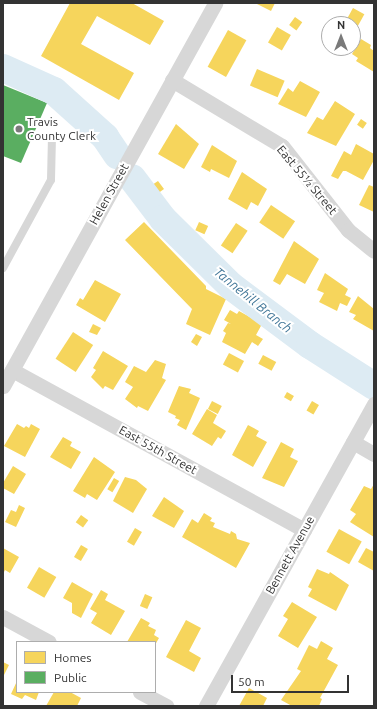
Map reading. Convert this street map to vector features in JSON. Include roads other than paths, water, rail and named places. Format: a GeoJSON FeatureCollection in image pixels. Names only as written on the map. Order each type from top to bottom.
{"type":"FeatureCollection","features":[{"type":"Feature","properties":{"kind":"street","name":"Helen Street"},"geometry":{"type":"LineString","coordinates":[[3,386],[215,3]]}},
{"type":"Feature","properties":{"kind":"street","name":"East 55½ Street"},"geometry":{"type":"LineString","coordinates":[[172,80],[282,146],[348,230],[374,251]]}},
{"type":"Feature","properties":{"kind":"street","name":"East 55th Street"},"geometry":{"type":"LineString","coordinates":[[12,370],[304,530]]}},
{"type":"Feature","properties":{"kind":"street","name":"Bennett Avenue"},"geometry":{"type":"LineString","coordinates":[[206,706],[374,404]]}},
{"type":"Feature","properties":{"kind":"street"},"geometry":{"type":"LineString","coordinates":[[353,442],[374,454]]}},
{"type":"Feature","properties":{"kind":"street"},"geometry":{"type":"LineString","coordinates":[[3,617],[47,641]]}},
{"type":"Feature","properties":{"kind":"street"},"geometry":{"type":"LineString","coordinates":[[142,693],[166,706]]}},
{"type":"Feature","properties":{"kind":"lane"},"geometry":{"type":"LineString","coordinates":[[3,268],[51,180],[52,137]]}},
{"type":"Feature","properties":{"kind":"waterway","name":"Tannehill Branch"},"geometry":{"type":"LineString","coordinates":[[3,68],[54,91],[105,137],[117,155]]}},
{"type":"Feature","properties":{"kind":"waterway","name":"Tannehill Branch"},"geometry":{"type":"LineString","coordinates":[[132,178],[163,219],[231,286],[310,345],[374,386]]}},
{"type":"Feature","properties":{"kind":"place","name":"Travis County Clerk"},"geometry":{"type":"Point","coordinates":[19,129]}}]}
